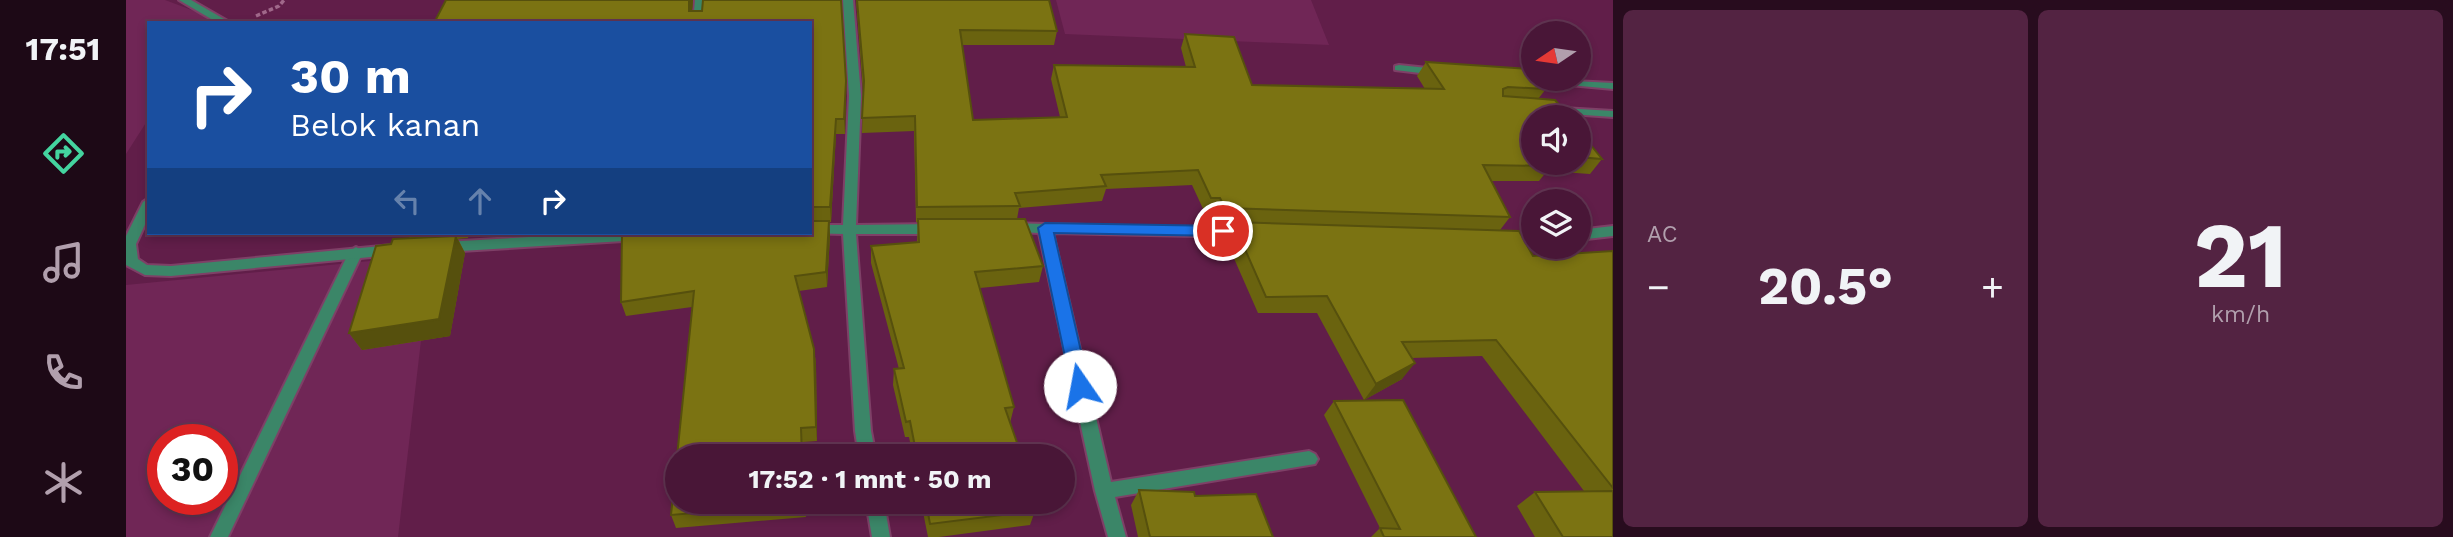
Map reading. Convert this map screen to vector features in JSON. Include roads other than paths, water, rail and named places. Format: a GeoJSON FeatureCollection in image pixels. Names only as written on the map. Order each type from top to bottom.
{"type":"FeatureCollection","features":[{"type":"Feature","properties":{"kind":"street"},"geometry":{"type":"LineString","coordinates":[[184,0],[222,21]]}},
{"type":"Feature","properties":{"kind":"street"},"geometry":{"type":"LineString","coordinates":[[698,21],[699,0]]}},
{"type":"Feature","properties":{"kind":"street"},"geometry":{"type":"LineString","coordinates":[[848,0],[855,96],[849,229],[866,444]]}},
{"type":"Feature","properties":{"kind":"street"},"geometry":{"type":"LineString","coordinates":[[1399,68],[1453,73]]}},
{"type":"Feature","properties":{"kind":"street"},"geometry":{"type":"LineString","coordinates":[[1506,77],[1613,86]]}},
{"type":"Feature","properties":{"kind":"street"},"geometry":{"type":"LineString","coordinates":[[1591,113],[1613,114]]}},
{"type":"Feature","properties":{"kind":"street"},"geometry":{"type":"LineString","coordinates":[[147,206],[129,244],[131,262],[145,270],[172,271],[356,252],[637,235]]}},
{"type":"Feature","properties":{"kind":"street"},"geometry":{"type":"LineString","coordinates":[[993,228],[1264,232]]}},
{"type":"Feature","properties":{"kind":"street"},"geometry":{"type":"LineString","coordinates":[[1045,228],[1104,491],[1117,537]]}},
{"type":"Feature","properties":{"kind":"street"},"geometry":{"type":"LineString","coordinates":[[812,230],[954,229]]}},
{"type":"Feature","properties":{"kind":"street"},"geometry":{"type":"LineString","coordinates":[[1591,234],[1613,231]]}},
{"type":"Feature","properties":{"kind":"street"},"geometry":{"type":"LineString","coordinates":[[1497,240],[1521,239]]}},
{"type":"Feature","properties":{"kind":"street"},"geometry":{"type":"LineString","coordinates":[[219,537],[356,252]]}},
{"type":"Feature","properties":{"kind":"street"},"geometry":{"type":"LineString","coordinates":[[1104,491],[1309,459]]}},
{"type":"Feature","properties":{"kind":"street"},"geometry":{"type":"LineString","coordinates":[[877,514],[881,537]]}}]}
